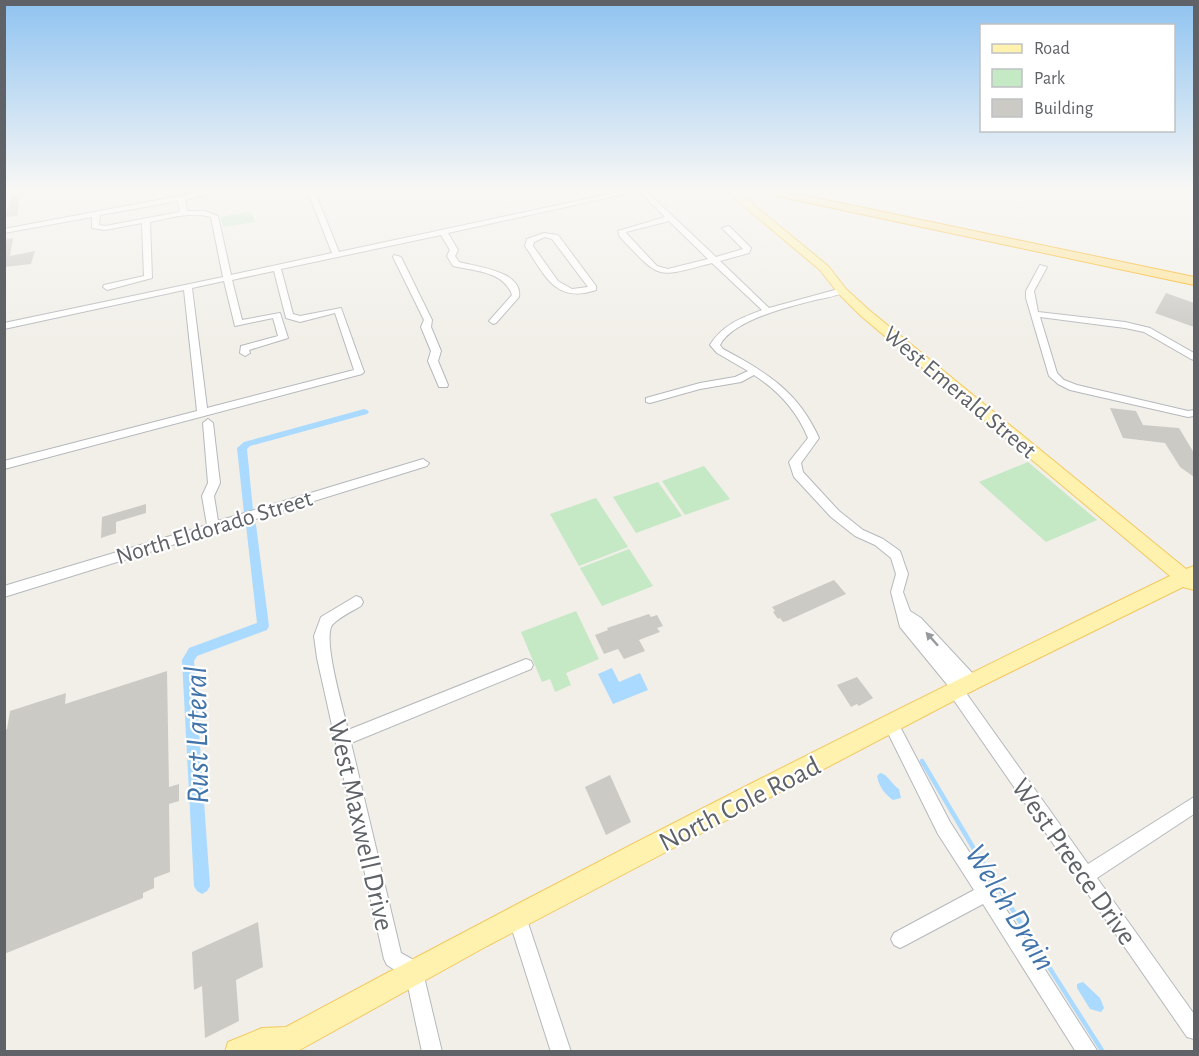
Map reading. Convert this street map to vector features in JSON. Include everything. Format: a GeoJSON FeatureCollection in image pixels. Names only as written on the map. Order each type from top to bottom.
{"type":"FeatureCollection","features":[{"type":"Feature","properties":{"kind":"highway"},"geometry":{"type":"LineString","coordinates":[[995,241],[1194,291]]}},
{"type":"Feature","properties":{"kind":"highway"},"geometry":{"type":"LineString","coordinates":[[1007,241],[1194,281]]}},
{"type":"Feature","properties":{"kind":"highway"},"geometry":{"type":"LineString","coordinates":[[1042,241],[1194,273]]}},
{"type":"Feature","properties":{"kind":"main road","name":"West Emerald Street"},"geometry":{"type":"LineString","coordinates":[[792,241],[824,268],[842,291],[865,313],[1191,579]]}},
{"type":"Feature","properties":{"kind":"main road","name":"North Cole Road"},"geometry":{"type":"LineString","coordinates":[[238,1052],[262,1041],[282,1046],[414,971],[962,687],[1191,579]]}},
{"type":"Feature","properties":{"kind":"street"},"geometry":{"type":"LineString","coordinates":[[107,287],[148,278],[147,241]]}},
{"type":"Feature","properties":{"kind":"street"},"geometry":{"type":"LineString","coordinates":[[219,241],[238,324],[277,315],[283,338],[244,348],[245,353]]}},
{"type":"Feature","properties":{"kind":"street"},"geometry":{"type":"LineString","coordinates":[[331,241],[337,256]]}},
{"type":"Feature","properties":{"kind":"street"},"geometry":{"type":"LineString","coordinates":[[4,326],[403,241]]}},
{"type":"Feature","properties":{"kind":"street"},"geometry":{"type":"LineString","coordinates":[[449,241],[454,250],[451,256],[456,264],[502,275],[506,277],[515,291],[516,295],[493,321]]}},
{"type":"Feature","properties":{"kind":"street"},"geometry":{"type":"LineString","coordinates":[[530,241],[530,246],[561,290],[583,293],[593,288],[559,241]]}},
{"type":"Feature","properties":{"kind":"street"},"geometry":{"type":"LineString","coordinates":[[629,241],[654,268],[668,272],[746,251],[747,248],[740,241]]}},
{"type":"Feature","properties":{"kind":"street"},"geometry":{"type":"LineString","coordinates":[[695,241],[769,312]]}},
{"type":"Feature","properties":{"kind":"street"},"geometry":{"type":"LineString","coordinates":[[395,243],[400,252],[397,257]]}},
{"type":"Feature","properties":{"kind":"street"},"geometry":{"type":"LineString","coordinates":[[385,245],[391,254],[397,257],[428,320],[426,327],[436,351],[433,362],[443,385]]}},
{"type":"Feature","properties":{"kind":"street"},"geometry":{"type":"LineString","coordinates":[[1043,267],[1030,291],[1030,298],[1052,374],[1061,382],[1081,390],[1188,414],[1194,413]]}},
{"type":"Feature","properties":{"kind":"street"},"geometry":{"type":"LineString","coordinates":[[4,465],[205,418],[359,372],[338,310],[300,319],[290,316],[277,268]]}},
{"type":"Feature","properties":{"kind":"street"},"geometry":{"type":"LineString","coordinates":[[188,287],[214,483],[208,496],[213,527]]}},
{"type":"Feature","properties":{"kind":"street"},"geometry":{"type":"LineString","coordinates":[[756,370],[720,351],[715,345],[716,340],[728,328],[769,312],[842,291]]}},
{"type":"Feature","properties":{"kind":"street"},"geometry":{"type":"LineString","coordinates":[[1035,314],[1125,325],[1147,330],[1194,357]]}},
{"type":"Feature","properties":{"kind":"street"},"geometry":{"type":"LineString","coordinates":[[650,400],[700,386],[738,380],[756,370]]}},
{"type":"Feature","properties":{"kind":"street","name":"West Preece Drive"},"geometry":{"type":"LineString","coordinates":[[756,370],[789,396],[811,428],[814,438],[795,462],[798,474],[848,525],[884,545],[896,555],[902,574],[897,592],[907,627],[962,687],[1085,876],[1194,1030]]}},
{"type":"Feature","properties":{"kind":"street","name":"North Eldorado Street"},"geometry":{"type":"LineString","coordinates":[[4,592],[423,463]]}},
{"type":"Feature","properties":{"kind":"street","name":"West Maxwell Drive"},"geometry":{"type":"LineString","coordinates":[[356,602],[326,621],[321,636],[393,959],[414,971]]}},
{"type":"Feature","properties":{"kind":"street"},"geometry":{"type":"LineString","coordinates":[[343,739],[526,665]]}},
{"type":"Feature","properties":{"kind":"street"},"geometry":{"type":"LineString","coordinates":[[891,724],[944,828],[1088,1052]]}},
{"type":"Feature","properties":{"kind":"street"},"geometry":{"type":"LineString","coordinates":[[1085,876],[1194,806]]}},
{"type":"Feature","properties":{"kind":"street"},"geometry":{"type":"LineString","coordinates":[[900,939],[986,893]]}},
{"type":"Feature","properties":{"kind":"street"},"geometry":{"type":"LineString","coordinates":[[517,917],[561,1052]]}},
{"type":"Feature","properties":{"kind":"street"},"geometry":{"type":"LineString","coordinates":[[414,971],[432,1052]]}},
{"type":"Feature","properties":{"kind":"green space"},"geometry":{"type":"Polygon","coordinates":[[[1028,462],[1097,520],[1046,542],[979,482],[1028,462]]]}},
{"type":"Feature","properties":{"kind":"green space"},"geometry":{"type":"Polygon","coordinates":[[[704,466],[730,499],[685,515],[662,481],[704,466]]]}},
{"type":"Feature","properties":{"kind":"green space"},"geometry":{"type":"Polygon","coordinates":[[[658,482],[682,516],[636,533],[613,497],[658,482]]]}},
{"type":"Feature","properties":{"kind":"green space"},"geometry":{"type":"Polygon","coordinates":[[[596,498],[628,547],[579,566],[550,514],[596,498]]]}},
{"type":"Feature","properties":{"kind":"green space"},"geometry":{"type":"Polygon","coordinates":[[[629,549],[653,586],[602,606],[580,568],[629,549]]]}},
{"type":"Feature","properties":{"kind":"green space"},"geometry":{"type":"Polygon","coordinates":[[[576,611],[599,659],[566,673],[571,685],[555,692],[550,679],[542,682],[521,632],[576,611]]]}},
{"type":"Feature","properties":{"kind":"water"},"geometry":{"type":"Polygon","coordinates":[[[612,668],[619,682],[640,673],[648,690],[613,704],[598,674],[612,668]]]}},
{"type":"Feature","properties":{"kind":"water"},"geometry":{"type":"Polygon","coordinates":[[[880,773],[899,789],[901,798],[893,800],[885,793],[877,776],[880,773]]]}},
{"type":"Feature","properties":{"kind":"water"},"geometry":{"type":"Polygon","coordinates":[[[1083,982],[1100,998],[1104,1008],[1101,1012],[1090,1009],[1077,988],[1077,984],[1083,982]]]}},
{"type":"Feature","properties":{"kind":"building"},"geometry":{"type":"Polygon","coordinates":[[[4,241],[12,241],[10,256],[35,251],[31,264],[4,267],[4,241]]]}},
{"type":"Feature","properties":{"kind":"building"},"geometry":{"type":"Polygon","coordinates":[[[1166,293],[1194,303],[1194,327],[1155,313],[1166,293]]]}},
{"type":"Feature","properties":{"kind":"building"},"geometry":{"type":"Polygon","coordinates":[[[1110,408],[1136,411],[1143,425],[1179,428],[1194,453],[1194,477],[1180,467],[1165,443],[1123,438],[1110,408]]]}},
{"type":"Feature","properties":{"kind":"building"},"geometry":{"type":"Polygon","coordinates":[[[146,504],[146,513],[116,522],[116,533],[101,538],[102,517],[146,504]]]}},
{"type":"Feature","properties":{"kind":"building"},"geometry":{"type":"Polygon","coordinates":[[[834,580],[846,594],[783,622],[773,612],[775,611],[772,607],[834,580]]]}},
{"type":"Feature","properties":{"kind":"building"},"geometry":{"type":"Polygon","coordinates":[[[649,614],[651,617],[657,615],[663,626],[657,628],[660,632],[639,640],[645,651],[624,659],[618,649],[604,654],[595,635],[608,630],[607,628],[649,614]]]}},
{"type":"Feature","properties":{"kind":"building"},"geometry":{"type":"Polygon","coordinates":[[[167,671],[169,787],[179,784],[179,801],[169,804],[170,872],[154,878],[154,888],[143,893],[143,898],[4,954],[4,730],[7,729],[10,711],[66,693],[65,704],[167,671]]]}},
{"type":"Feature","properties":{"kind":"building"},"geometry":{"type":"Polygon","coordinates":[[[857,677],[873,698],[859,706],[857,704],[851,707],[837,685],[857,677]]]}},
{"type":"Feature","properties":{"kind":"building"},"geometry":{"type":"Polygon","coordinates":[[[610,775],[631,822],[606,835],[585,787],[610,775]]]}},
{"type":"Feature","properties":{"kind":"building"},"geometry":{"type":"Polygon","coordinates":[[[258,922],[263,967],[236,980],[239,1021],[205,1038],[202,986],[194,990],[192,952],[258,922]]]}},
{"type":"Feature","properties":{"kind":"waterway","name":"Rust Lateral"},"geometry":{"type":"LineString","coordinates":[[248,510],[242,448],[247,444],[364,412]]}},
{"type":"Feature","properties":{"kind":"waterway","name":"Rust Lateral"},"geometry":{"type":"LineString","coordinates":[[202,886],[188,660],[193,652],[263,626],[251,525]]}},
{"type":"Feature","properties":{"kind":"waterway","name":"Welch Drain"},"geometry":{"type":"LineString","coordinates":[[922,761],[977,854],[1103,1052]]}}]}
